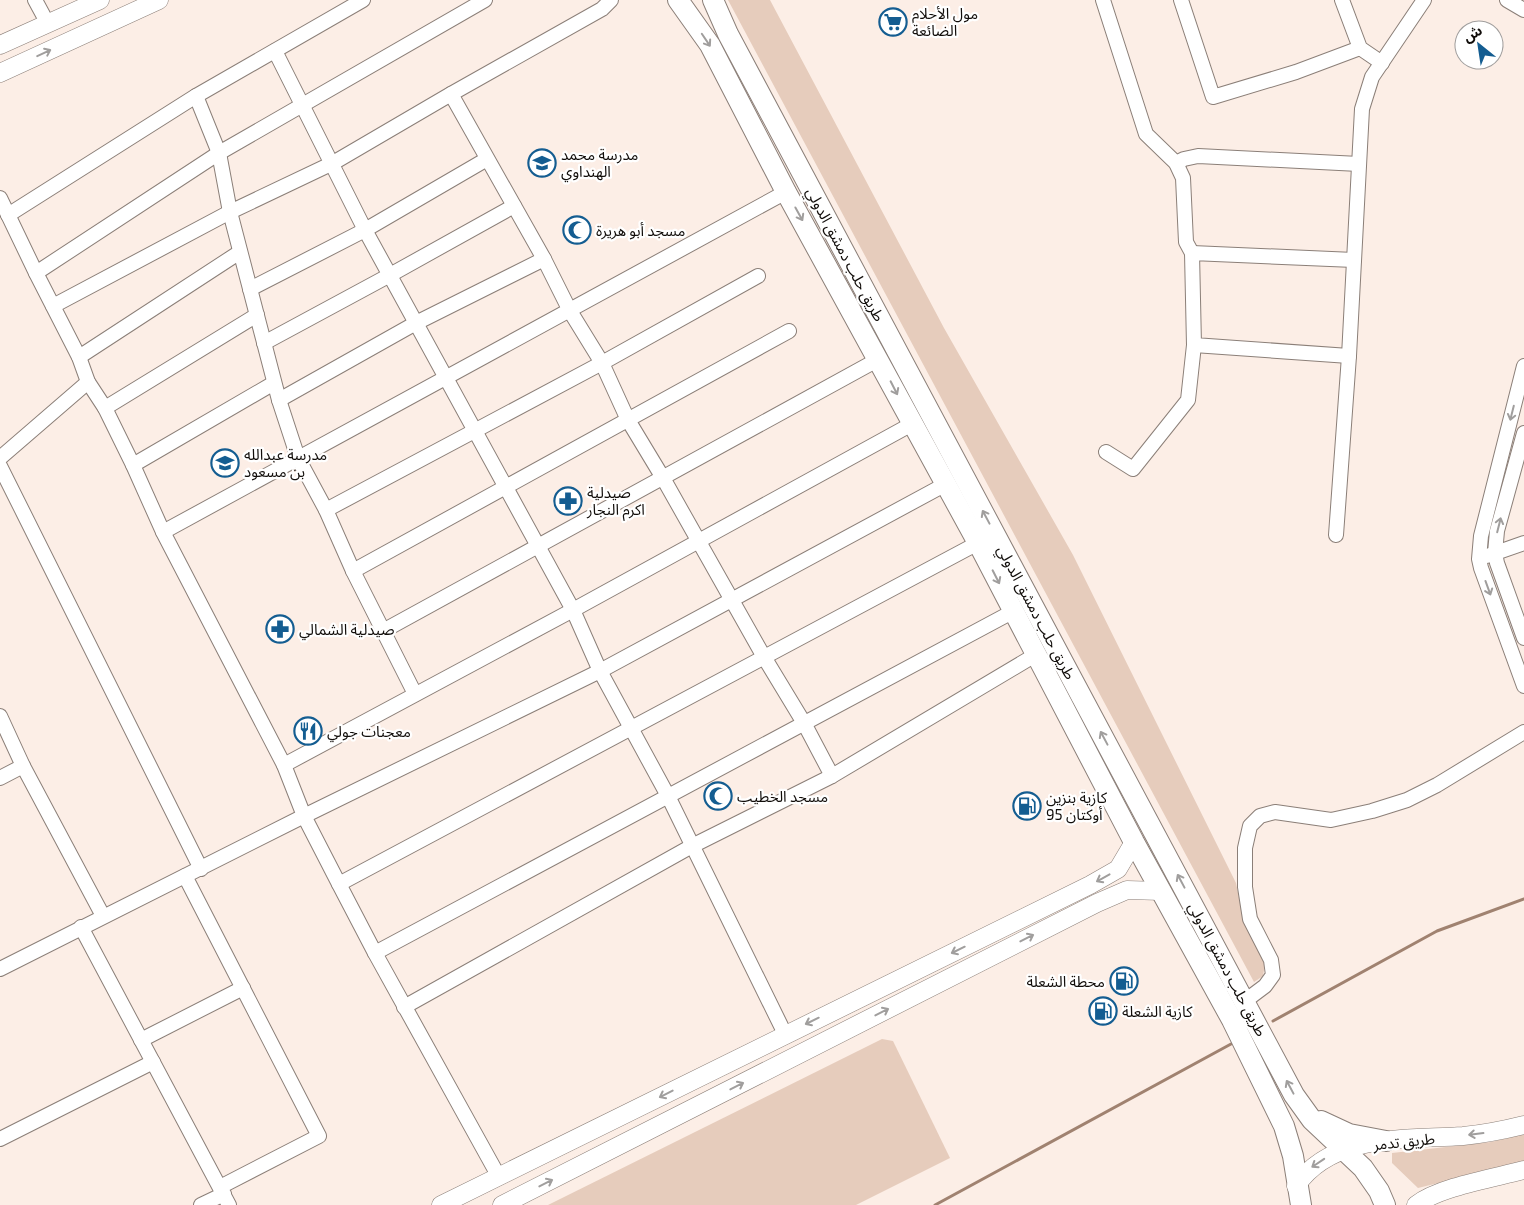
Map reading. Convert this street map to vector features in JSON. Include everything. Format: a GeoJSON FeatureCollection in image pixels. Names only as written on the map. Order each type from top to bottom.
{"type":"FeatureCollection","features":[{"type":"Feature","properties":{"kind":"highway","name":"طريق حلب دمشق الدولي"},"geometry":{"type":"LineString","coordinates":[[678,0],[710,45],[786,192],[879,359],[912,424],[1037,654],[1134,842],[1232,1020],[1278,1112],[1289,1141],[1298,1195]]}},
{"type":"Feature","properties":{"kind":"highway","name":"طريق حلب دمشق الدولي"},"geometry":{"type":"LineString","coordinates":[[714,0],[728,34],[1302,1108],[1322,1131],[1363,1168],[1372,1179],[1386,1205]]}},
{"type":"Feature","properties":{"kind":"highway"},"geometry":{"type":"LineString","coordinates":[[1302,1108],[1337,1129],[1361,1137],[1386,1141]]}},
{"type":"Feature","properties":{"kind":"main road"},"geometry":{"type":"LineString","coordinates":[[0,45],[100,0]]}},
{"type":"Feature","properties":{"kind":"main road"},"geometry":{"type":"LineString","coordinates":[[0,73],[159,0]]}},
{"type":"Feature","properties":{"kind":"main road"},"geometry":{"type":"LineString","coordinates":[[441,1205],[1111,873],[1118,869],[1134,842]]}},
{"type":"Feature","properties":{"kind":"main road"},"geometry":{"type":"LineString","coordinates":[[502,1205],[1097,903],[1127,890],[1161,891]]}},
{"type":"Feature","properties":{"kind":"main road","name":"طريق تدمر"},"geometry":{"type":"LineString","coordinates":[[1298,1195],[1308,1170],[1345,1150],[1386,1141],[1480,1134],[1524,1125]]}},
{"type":"Feature","properties":{"kind":"main road"},"geometry":{"type":"LineString","coordinates":[[1416,1205],[1426,1198],[1443,1191],[1524,1170]]}},
{"type":"Feature","properties":{"kind":"street"},"geometry":{"type":"LineString","coordinates":[[35,0],[48,24]]}},
{"type":"Feature","properties":{"kind":"street"},"geometry":{"type":"LineString","coordinates":[[8,215],[196,96],[363,0]]}},
{"type":"Feature","properties":{"kind":"street"},"geometry":{"type":"LineString","coordinates":[[36,273],[219,153],[486,0]]}},
{"type":"Feature","properties":{"kind":"street"},"geometry":{"type":"LineString","coordinates":[[1103,0],[1146,134],[1176,163],[1183,178],[1186,242],[1192,253],[1194,346],[1188,400],[1133,469],[1106,452]]}},
{"type":"Feature","properties":{"kind":"street"},"geometry":{"type":"LineString","coordinates":[[1181,0],[1213,97],[1296,72],[1360,48]]}},
{"type":"Feature","properties":{"kind":"street"},"geometry":{"type":"LineString","coordinates":[[1342,0],[1360,48],[1382,63]]}},
{"type":"Feature","properties":{"kind":"street"},"geometry":{"type":"LineString","coordinates":[[1336,535],[1349,356],[1362,109],[1372,77],[1424,0]]}},
{"type":"Feature","properties":{"kind":"street"},"geometry":{"type":"LineString","coordinates":[[1507,0],[1524,10]]}},
{"type":"Feature","properties":{"kind":"street"},"geometry":{"type":"LineString","coordinates":[[53,306],[230,212],[332,163],[602,3]]}},
{"type":"Feature","properties":{"kind":"street"},"geometry":{"type":"LineString","coordinates":[[275,51],[365,230],[573,610],[600,671],[668,796],[785,1034]]}},
{"type":"Feature","properties":{"kind":"street"},"geometry":{"type":"LineString","coordinates":[[451,94],[544,259],[570,311],[602,363],[628,420],[804,723],[832,776]]}},
{"type":"Feature","properties":{"kind":"street"},"geometry":{"type":"LineString","coordinates":[[196,96],[219,153],[240,252],[274,383],[298,458],[326,510],[353,571],[415,694]]}},
{"type":"Feature","properties":{"kind":"street"},"geometry":{"type":"LineString","coordinates":[[1176,163],[1198,156],[1359,164]]}},
{"type":"Feature","properties":{"kind":"street"},"geometry":{"type":"LineString","coordinates":[[250,289],[365,230],[487,159]]}},
{"type":"Feature","properties":{"kind":"street"},"geometry":{"type":"LineString","coordinates":[[163,532],[786,192]]}},
{"type":"Feature","properties":{"kind":"street"},"geometry":{"type":"LineString","coordinates":[[0,198],[79,357],[88,382],[105,408],[163,532],[284,765],[304,816],[404,1007],[499,1177]]}},
{"type":"Feature","properties":{"kind":"street"},"geometry":{"type":"LineString","coordinates":[[264,343],[514,206]]}},
{"type":"Feature","properties":{"kind":"street"},"geometry":{"type":"LineString","coordinates":[[79,357],[240,252]]}},
{"type":"Feature","properties":{"kind":"street"},"geometry":{"type":"LineString","coordinates":[[1192,253],[1354,260]]}},
{"type":"Feature","properties":{"kind":"street"},"geometry":{"type":"LineString","coordinates":[[279,400],[416,323],[544,259]]}},
{"type":"Feature","properties":{"kind":"street"},"geometry":{"type":"LineString","coordinates":[[326,510],[602,363],[758,276]]}},
{"type":"Feature","properties":{"kind":"street"},"geometry":{"type":"LineString","coordinates":[[105,408],[257,315]]}},
{"type":"Feature","properties":{"kind":"street"},"geometry":{"type":"LineString","coordinates":[[353,571],[789,331]]}},
{"type":"Feature","properties":{"kind":"street"},"geometry":{"type":"LineString","coordinates":[[1194,346],[1349,356]]}},
{"type":"Feature","properties":{"kind":"street"},"geometry":{"type":"LineString","coordinates":[[383,631],[879,359]]}},
{"type":"Feature","properties":{"kind":"street"},"geometry":{"type":"LineString","coordinates":[[1524,366],[1481,536],[1479,558],[1524,686]]}},
{"type":"Feature","properties":{"kind":"street"},"geometry":{"type":"LineString","coordinates":[[0,458],[88,382]]}},
{"type":"Feature","properties":{"kind":"street"},"geometry":{"type":"LineString","coordinates":[[132,465],[274,383]]}},
{"type":"Feature","properties":{"kind":"street"},"geometry":{"type":"LineString","coordinates":[[284,765],[573,610],[912,424]]}},
{"type":"Feature","properties":{"kind":"street"},"geometry":{"type":"LineString","coordinates":[[1524,433],[1497,531],[1495,553],[1524,638]]}},
{"type":"Feature","properties":{"kind":"street"},"geometry":{"type":"LineString","coordinates":[[0,466],[200,869]]}},
{"type":"Feature","properties":{"kind":"street"},"geometry":{"type":"LineString","coordinates":[[0,969],[80,927],[600,671],[946,484]]}},
{"type":"Feature","properties":{"kind":"street"},"geometry":{"type":"LineString","coordinates":[[339,884],[978,543]]}},
{"type":"Feature","properties":{"kind":"street"},"geometry":{"type":"LineString","coordinates":[[1479,558],[1524,543]]}},
{"type":"Feature","properties":{"kind":"street"},"geometry":{"type":"LineString","coordinates":[[375,953],[1014,611]]}},
{"type":"Feature","properties":{"kind":"street"},"geometry":{"type":"LineString","coordinates":[[404,1007],[692,846],[832,776],[1037,654]]}},
{"type":"Feature","properties":{"kind":"street"},"geometry":{"type":"LineString","coordinates":[[0,716],[23,766],[103,916]]}},
{"type":"Feature","properties":{"kind":"street"},"geometry":{"type":"LineString","coordinates":[[1245,1001],[1265,986],[1273,975],[1271,960],[1250,919],[1245,887],[1245,848],[1250,826],[1260,816],[1275,812],[1331,820],[1372,811],[1407,800],[1437,785],[1524,732]]}},
{"type":"Feature","properties":{"kind":"street"},"geometry":{"type":"LineString","coordinates":[[0,778],[23,766]]}},
{"type":"Feature","properties":{"kind":"street"},"geometry":{"type":"LineString","coordinates":[[186,876],[319,1136],[224,1195],[201,1205]]}},
{"type":"Feature","properties":{"kind":"street"},"geometry":{"type":"LineString","coordinates":[[80,927],[224,1195]]}},
{"type":"Feature","properties":{"kind":"street"},"geometry":{"type":"LineString","coordinates":[[141,1040],[243,988]]}},
{"type":"Feature","properties":{"kind":"street"},"geometry":{"type":"LineString","coordinates":[[0,1139],[153,1062]]}},
{"type":"Feature","properties":{"kind":"shaded area"},"geometry":{"type":"Polygon","coordinates":[[[728,0],[770,0],[944,328],[1073,555],[1236,883],[1243,917],[1265,964],[1263,976],[1254,982],[728,0]]]}},
{"type":"Feature","properties":{"kind":"shaded area"},"geometry":{"type":"Polygon","coordinates":[[[882,1039],[893,1041],[950,1158],[856,1205],[548,1205],[882,1039]]]}},
{"type":"Feature","properties":{"kind":"shaded area"},"geometry":{"type":"Polygon","coordinates":[[[1524,1134],[1524,1162],[1418,1188],[1392,1163],[1392,1153],[1491,1142],[1524,1134]]]}},
{"type":"Feature","properties":{"kind":"waterway"},"geometry":{"type":"LineString","coordinates":[[1273,1021],[1437,931],[1524,899]]}},
{"type":"Feature","properties":{"kind":"waterway"},"geometry":{"type":"LineString","coordinates":[[935,1205],[1231,1044]]}},
{"type":"Feature","properties":{"kind":"place","name":"مول الأحلام الضائعة"},"geometry":{"type":"Point","coordinates":[893,22]}},
{"type":"Feature","properties":{"kind":"place","name":"مدرسة محمد الهنداوي"},"geometry":{"type":"Point","coordinates":[542,163]}},
{"type":"Feature","properties":{"kind":"place","name":"مسجد أبو هريرة"},"geometry":{"type":"Point","coordinates":[577,230]}},
{"type":"Feature","properties":{"kind":"place","name":"مدرسة عبدالله بن مسعود"},"geometry":{"type":"Point","coordinates":[225,463]}},
{"type":"Feature","properties":{"kind":"place","name":"صيدلية اكرم النجار"},"geometry":{"type":"Point","coordinates":[568,501]}},
{"type":"Feature","properties":{"kind":"place","name":"صيدلية الشمالي"},"geometry":{"type":"Point","coordinates":[280,629]}},
{"type":"Feature","properties":{"kind":"place","name":"معجنات جولي"},"geometry":{"type":"Point","coordinates":[308,731]}},
{"type":"Feature","properties":{"kind":"place","name":"مسجد الخطيب"},"geometry":{"type":"Point","coordinates":[718,796]}},
{"type":"Feature","properties":{"kind":"place","name":"كازية بنزين أوكتان 95"},"geometry":{"type":"Point","coordinates":[1027,806]}},
{"type":"Feature","properties":{"kind":"place","name":"محطة الشعلة"},"geometry":{"type":"Point","coordinates":[1124,981]}},
{"type":"Feature","properties":{"kind":"place","name":"كازية الشعلة"},"geometry":{"type":"Point","coordinates":[1103,1011]}}]}
